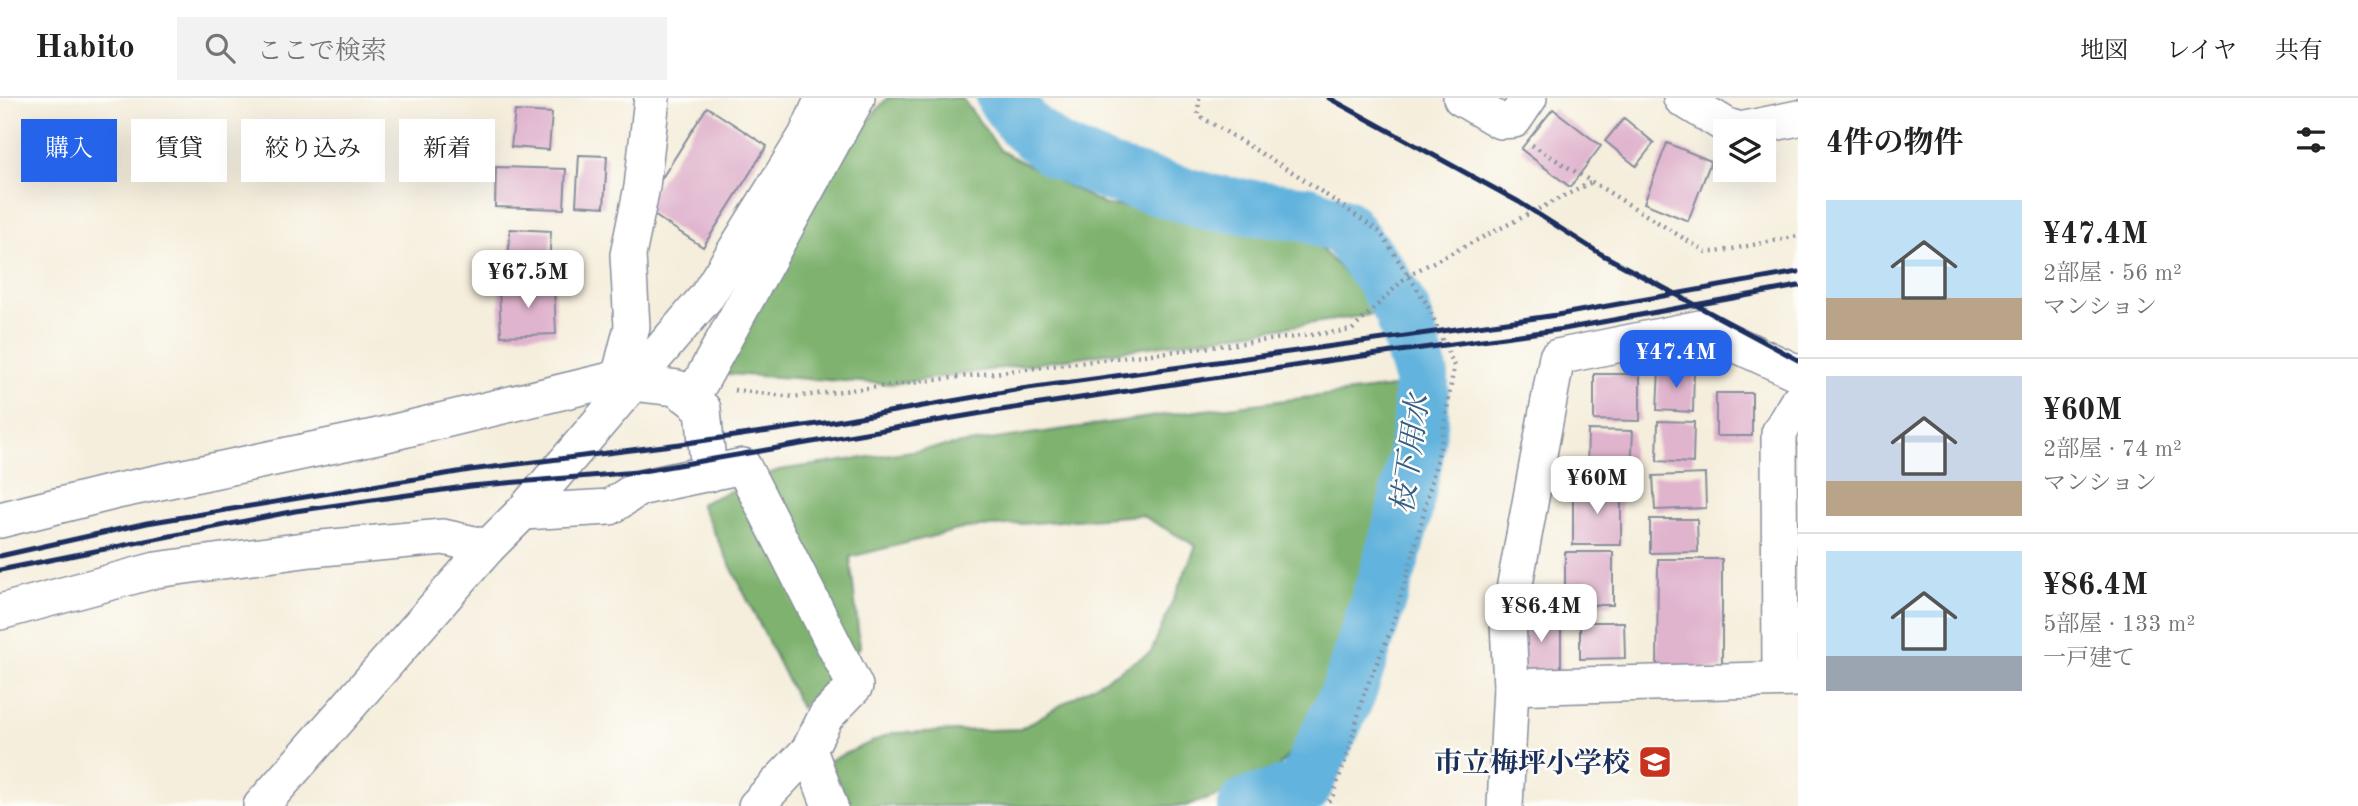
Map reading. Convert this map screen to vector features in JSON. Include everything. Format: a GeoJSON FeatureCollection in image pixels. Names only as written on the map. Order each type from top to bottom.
{"type":"FeatureCollection","features":[{"type":"Feature","properties":{"kind":"street"},"geometry":{"type":"LineString","coordinates":[[626,381],[632,327],[628,255],[642,187],[652,98]]}},
{"type":"Feature","properties":{"kind":"street"},"geometry":{"type":"LineString","coordinates":[[261,806],[488,548],[523,512],[626,381],[706,296],[806,135],[823,98]]}},
{"type":"Feature","properties":{"kind":"street"},"geometry":{"type":"LineString","coordinates":[[691,389],[857,98]]}},
{"type":"Feature","properties":{"kind":"street"},"geometry":{"type":"LineString","coordinates":[[1461,98],[1500,121],[1521,109]]}},
{"type":"Feature","properties":{"kind":"street"},"geometry":{"type":"LineString","coordinates":[[1681,98],[1727,126],[1740,130],[1798,118]]}},
{"type":"Feature","properties":{"kind":"street"},"geometry":{"type":"LineString","coordinates":[[1505,806],[1511,687],[1508,622],[1556,357],[1700,328],[1798,373]]}},
{"type":"Feature","properties":{"kind":"street"},"geometry":{"type":"LineString","coordinates":[[0,520],[113,492],[626,381],[691,389]]}},
{"type":"Feature","properties":{"kind":"street"},"geometry":{"type":"LineString","coordinates":[[691,389],[702,409],[709,474]]}},
{"type":"Feature","properties":{"kind":"street"},"geometry":{"type":"LineString","coordinates":[[1511,687],[1789,679],[1779,433],[1798,401]]}},
{"type":"Feature","properties":{"kind":"street"},"geometry":{"type":"LineString","coordinates":[[523,512],[610,507],[639,488],[743,466],[855,686],[827,716],[808,750],[756,806]]}},
{"type":"Feature","properties":{"kind":"street"},"geometry":{"type":"LineString","coordinates":[[0,612],[156,570],[443,537],[488,548]]}},
{"type":"Feature","properties":{"kind":"street"},"geometry":{"type":"LineString","coordinates":[[808,750],[830,806]]}},
{"type":"Feature","properties":{"kind":"path"},"geometry":{"type":"LineString","coordinates":[[1199,98],[1198,116],[1297,175],[1380,232],[1427,304],[1454,366],[1442,439],[1391,630],[1363,695],[1350,747],[1333,794],[1325,806]]}},
{"type":"Feature","properties":{"kind":"path"},"geometry":{"type":"LineString","coordinates":[[1521,109],[1513,134],[1706,252],[1798,236]]}},
{"type":"Feature","properties":{"kind":"path"},"geometry":{"type":"LineString","coordinates":[[691,389],[793,397],[1352,330],[1407,276],[1592,182]]}},
{"type":"Feature","properties":{"kind":"green space"},"geometry":{"type":"Polygon","coordinates":[[[887,98],[962,98],[1001,151],[1105,205],[1295,221],[1382,313],[893,384],[711,373],[859,131],[887,98]]]}},
{"type":"Feature","properties":{"kind":"green space"},"geometry":{"type":"Polygon","coordinates":[[[1418,384],[1390,534],[1338,693],[1268,780],[1185,806],[847,806],[824,763],[892,733],[1020,729],[1151,652],[1196,546],[1141,515],[966,528],[850,557],[860,647],[801,708],[700,504],[779,470],[1164,415],[1418,384]]]}},
{"type":"Feature","properties":{"kind":"building"},"geometry":{"type":"Polygon","coordinates":[[[707,107],[767,146],[703,247],[643,208],[707,107]]]}},
{"type":"Feature","properties":{"kind":"building"},"geometry":{"type":"Polygon","coordinates":[[[1553,109],[1601,146],[1570,187],[1521,149],[1553,109]]]}},
{"type":"Feature","properties":{"kind":"building"},"geometry":{"type":"Polygon","coordinates":[[[515,111],[552,113],[549,150],[511,147],[515,111]]]}},
{"type":"Feature","properties":{"kind":"building"},"geometry":{"type":"Polygon","coordinates":[[[1624,118],[1654,143],[1636,166],[1605,141],[1624,118]]]}},
{"type":"Feature","properties":{"kind":"building"},"geometry":{"type":"Polygon","coordinates":[[[1667,143],[1711,161],[1688,221],[1644,203],[1667,143]]]}},
{"type":"Feature","properties":{"kind":"building"},"geometry":{"type":"Polygon","coordinates":[[[579,155],[607,156],[604,207],[576,205],[579,155]]]}},
{"type":"Feature","properties":{"kind":"building"},"geometry":{"type":"Polygon","coordinates":[[[496,167],[566,169],[564,209],[495,207],[496,167]]]}},
{"type":"Feature","properties":{"kind":"building"},"geometry":{"type":"Polygon","coordinates":[[[510,229],[551,231],[549,268],[508,266],[510,229]]]}},
{"type":"Feature","properties":{"kind":"building"},"geometry":{"type":"Polygon","coordinates":[[[554,284],[556,334],[501,336],[499,287],[554,284]]]}},
{"type":"Feature","properties":{"kind":"building"},"geometry":{"type":"Polygon","coordinates":[[[1659,368],[1694,369],[1693,412],[1657,410],[1659,368]]]}},
{"type":"Feature","properties":{"kind":"building"},"geometry":{"type":"Polygon","coordinates":[[[1594,374],[1640,374],[1640,421],[1594,420],[1594,374]]]}},
{"type":"Feature","properties":{"kind":"building"},"geometry":{"type":"Polygon","coordinates":[[[1716,393],[1752,393],[1752,436],[1716,436],[1716,393]]]}},
{"type":"Feature","properties":{"kind":"building"},"geometry":{"type":"Polygon","coordinates":[[[1658,421],[1694,422],[1693,463],[1657,461],[1658,421]]]}},
{"type":"Feature","properties":{"kind":"building"},"geometry":{"type":"Polygon","coordinates":[[[1588,430],[1633,431],[1631,472],[1587,471],[1588,430]]]}},
{"type":"Feature","properties":{"kind":"building"},"geometry":{"type":"Polygon","coordinates":[[[1705,474],[1706,508],[1655,510],[1653,476],[1705,474]]]}},
{"type":"Feature","properties":{"kind":"building"},"geometry":{"type":"Polygon","coordinates":[[[1573,487],[1621,487],[1621,545],[1573,545],[1573,487]]]}},
{"type":"Feature","properties":{"kind":"building"},"geometry":{"type":"Polygon","coordinates":[[[1650,519],[1697,519],[1698,552],[1650,553],[1650,519]]]}},
{"type":"Feature","properties":{"kind":"building"},"geometry":{"type":"Polygon","coordinates":[[[1565,552],[1613,552],[1613,605],[1565,605],[1565,552]]]}},
{"type":"Feature","properties":{"kind":"building"},"geometry":{"type":"Polygon","coordinates":[[[1658,559],[1722,559],[1722,669],[1657,669],[1658,559]]]}},
{"type":"Feature","properties":{"kind":"building"},"geometry":{"type":"Polygon","coordinates":[[[1521,613],[1561,613],[1561,674],[1521,674],[1521,613]]]}},
{"type":"Feature","properties":{"kind":"building"},"geometry":{"type":"Polygon","coordinates":[[[1580,622],[1624,622],[1625,658],[1580,659],[1580,622]]]}},
{"type":"Feature","properties":{"kind":"waterway","name":"枝下用水"},"geometry":{"type":"LineString","coordinates":[[1004,98],[1025,126],[1055,150],[1114,175],[1213,203],[1307,214],[1344,227],[1381,276],[1402,311],[1421,376],[1421,417],[1403,517],[1389,568],[1349,691],[1303,788],[1246,806]]}},
{"type":"Feature","properties":{"kind":"railway"},"geometry":{"type":"LineString","coordinates":[[1329,98],[1519,202],[1601,254],[1798,360]]}},
{"type":"Feature","properties":{"kind":"railway"},"geometry":{"type":"LineString","coordinates":[[0,556],[147,523],[470,470],[680,444],[831,422],[1021,389],[1557,315],[1798,272]]}},
{"type":"Feature","properties":{"kind":"railway"},"geometry":{"type":"LineString","coordinates":[[0,570],[295,511],[471,486],[637,472],[994,411],[1333,360],[1564,329],[1798,286]]}},
{"type":"Feature","properties":{"kind":"place","name":"市立梅坪小学校"},"geometry":{"type":"Point","coordinates":[1655,762]}}]}
